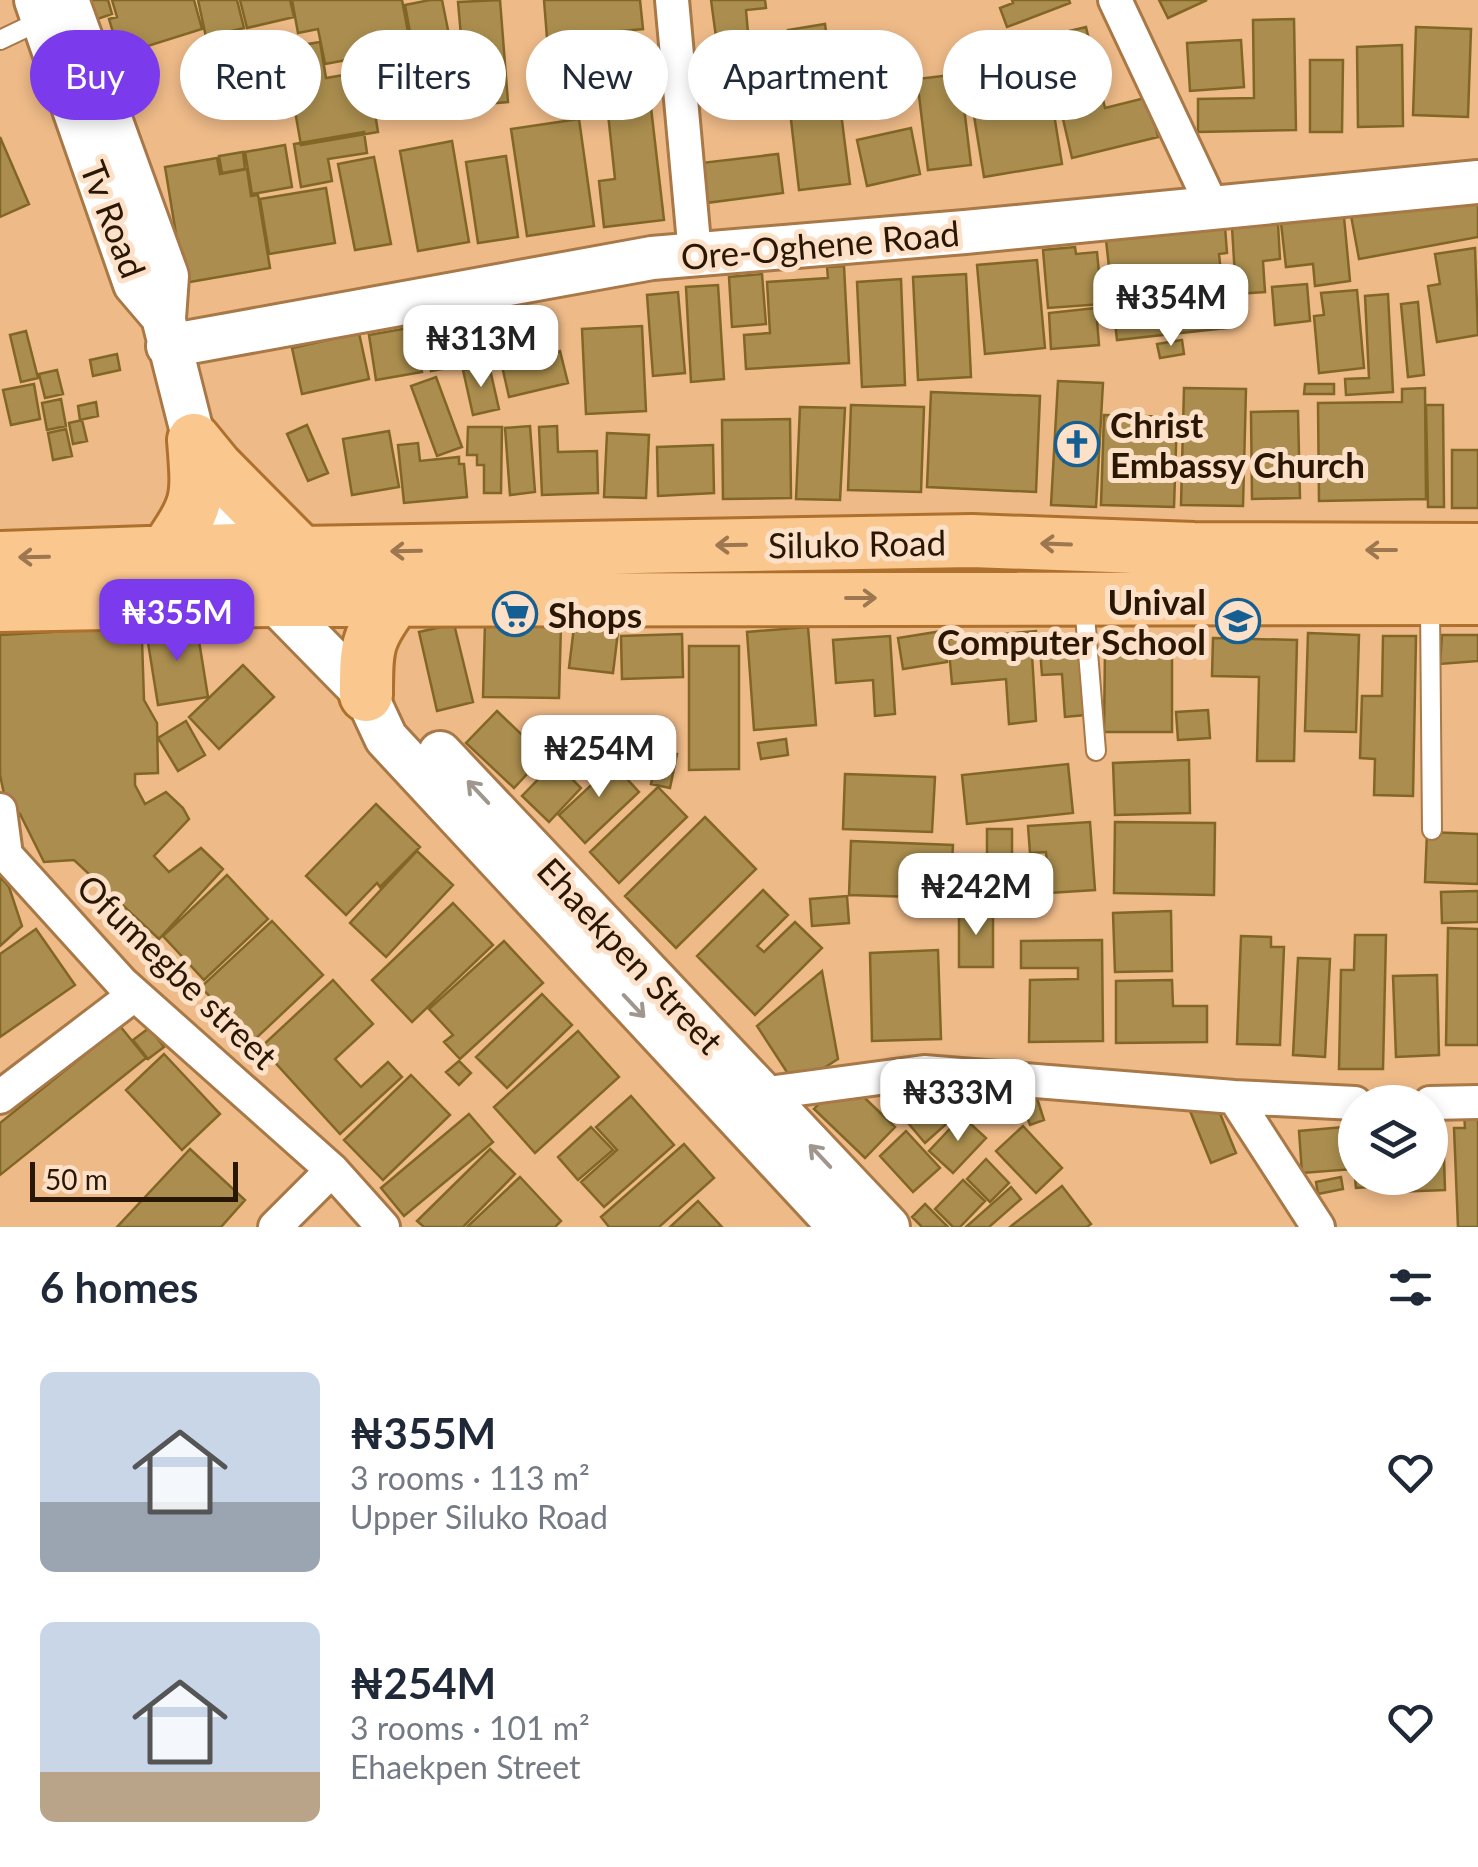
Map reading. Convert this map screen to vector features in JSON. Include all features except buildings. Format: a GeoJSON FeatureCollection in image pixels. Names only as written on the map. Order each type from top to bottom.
{"type":"FeatureCollection","features":[{"type":"Feature","properties":{"kind":"main road"},"geometry":{"type":"LineString","coordinates":[[194,440],[301,553]]}},
{"type":"Feature","properties":{"kind":"main road"},"geometry":{"type":"LineString","coordinates":[[164,555],[192,513],[196,500],[194,440]]}},
{"type":"Feature","properties":{"kind":"main road"},"geometry":{"type":"LineString","coordinates":[[972,541],[973,598]]}},
{"type":"Feature","properties":{"kind":"main road","name":"Siluko Road"},"geometry":{"type":"LineString","coordinates":[[0,558],[236,550],[301,553],[972,541],[1194,549],[1478,550]]}},
{"type":"Feature","properties":{"kind":"main road","name":"Siluko Road"},"geometry":{"type":"LineString","coordinates":[[0,606],[396,599],[1454,598]]}},
{"type":"Feature","properties":{"kind":"main road"},"geometry":{"type":"LineString","coordinates":[[366,695],[366,652],[375,627],[396,599]]}},
{"type":"Feature","properties":{"kind":"street"},"geometry":{"type":"LineString","coordinates":[[672,0],[695,254]]}},
{"type":"Feature","properties":{"kind":"street"},"geometry":{"type":"LineString","coordinates":[[1115,0],[1213,208]]}},
{"type":"Feature","properties":{"kind":"street","name":"Tv Road"},"geometry":{"type":"LineString","coordinates":[[48,7],[135,284],[166,332],[194,440],[236,550]]}},
{"type":"Feature","properties":{"kind":"street","name":"Ore-Oghene Road"},"geometry":{"type":"LineString","coordinates":[[166,332],[652,258],[1478,182]]}},
{"type":"Feature","properties":{"kind":"street","name":"Ehaekpen Street"},"geometry":{"type":"LineString","coordinates":[[236,550],[273,600],[366,695],[404,714],[888,1227]]}},
{"type":"Feature","properties":{"kind":"street","name":"Ehaekpen Street"},"geometry":{"type":"LineString","coordinates":[[366,695],[386,738],[840,1227]]}},
{"type":"Feature","properties":{"kind":"street","name":"Ofumegbe street"},"geometry":{"type":"LineString","coordinates":[[0,810],[3,856],[134,994],[332,1170],[383,1227]]}},
{"type":"Feature","properties":{"kind":"street"},"geometry":{"type":"LineString","coordinates":[[0,1097],[134,994]]}},
{"type":"Feature","properties":{"kind":"street"},"geometry":{"type":"LineString","coordinates":[[761,1094],[924,1072],[1234,1097],[1338,1101]]}},
{"type":"Feature","properties":{"kind":"street"},"geometry":{"type":"LineString","coordinates":[[1234,1097],[1318,1227]]}},
{"type":"Feature","properties":{"kind":"street"},"geometry":{"type":"LineString","coordinates":[[1448,1102],[1478,1102]]}},
{"type":"Feature","properties":{"kind":"street"},"geometry":{"type":"LineString","coordinates":[[275,1227],[332,1170]]}},
{"type":"Feature","properties":{"kind":"lane"},"geometry":{"type":"LineString","coordinates":[[0,40],[48,7]]}},
{"type":"Feature","properties":{"kind":"lane"},"geometry":{"type":"LineString","coordinates":[[1083,597],[1096,751]]}},
{"type":"Feature","properties":{"kind":"lane"},"geometry":{"type":"LineString","coordinates":[[1432,830],[1454,598]]}},
{"type":"Feature","properties":{"kind":"place","name":"Christ Embassy Church"},"geometry":{"type":"Point","coordinates":[1077,444]}},
{"type":"Feature","properties":{"kind":"place","name":"Shops"},"geometry":{"type":"Point","coordinates":[515,614]}},
{"type":"Feature","properties":{"kind":"place","name":"Unival Computer School"},"geometry":{"type":"Point","coordinates":[1238,621]}}]}
